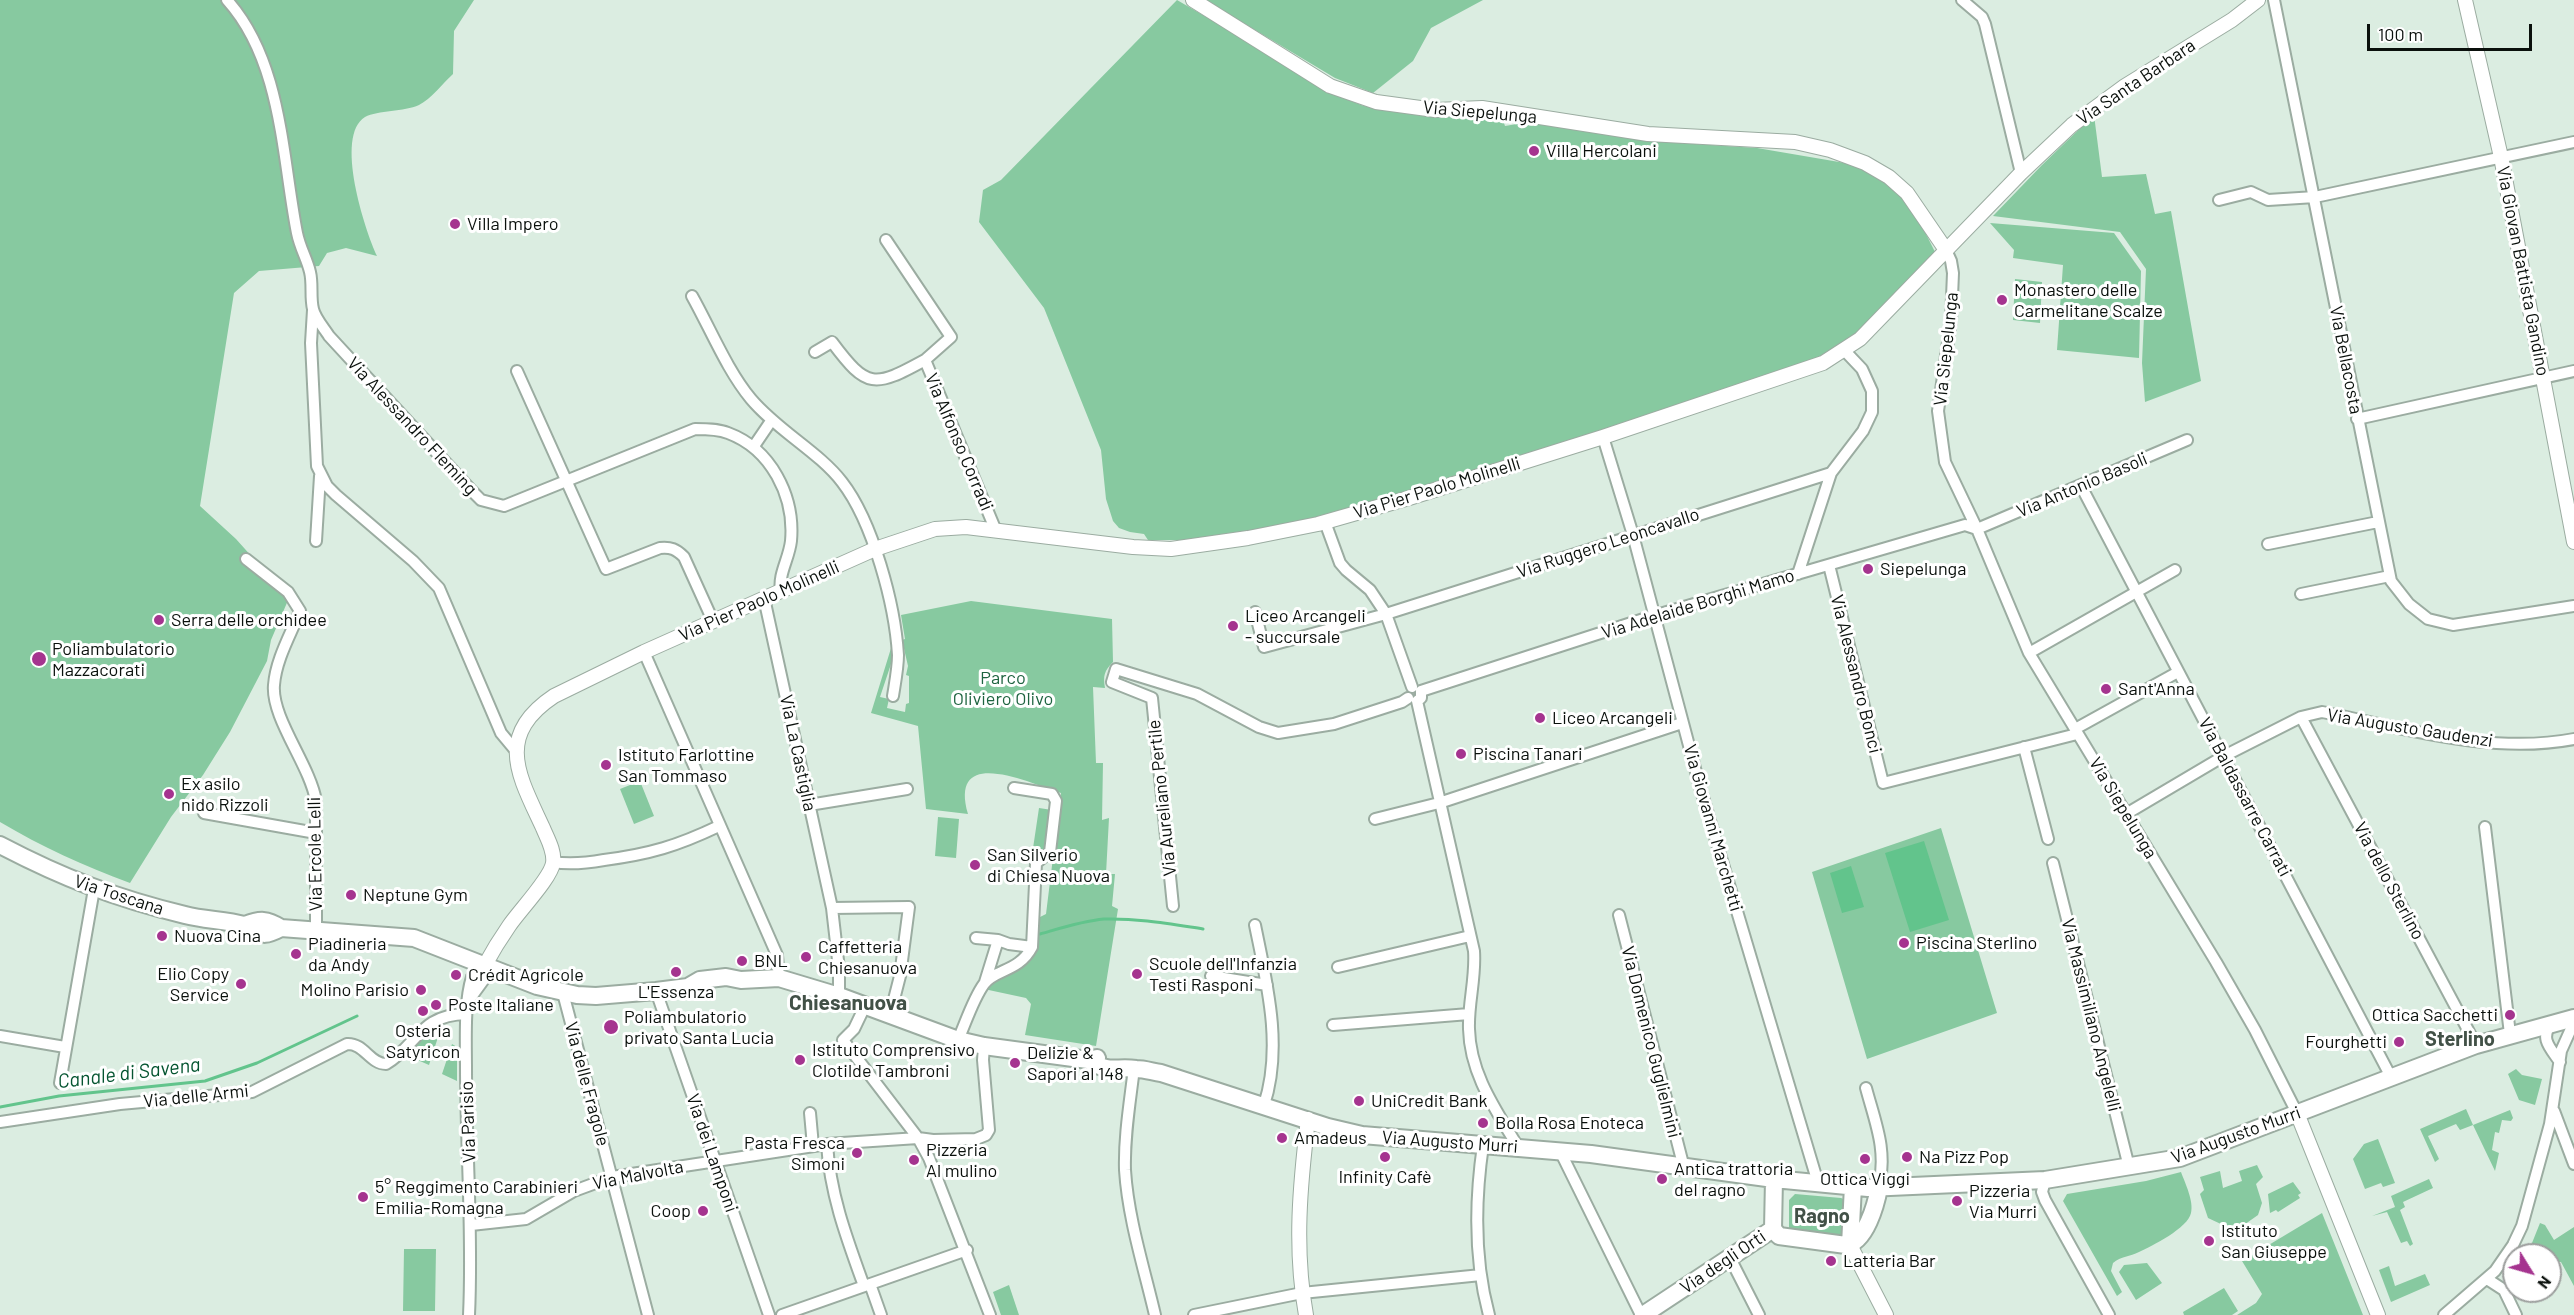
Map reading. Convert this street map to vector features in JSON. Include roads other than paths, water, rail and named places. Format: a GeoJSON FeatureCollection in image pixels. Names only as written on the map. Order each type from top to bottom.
{"type":"FeatureCollection","features":[{"type":"Feature","properties":{"kind":"main road","name":"Via Toscana"},"geometry":{"type":"LineString","coordinates":[[0,845],[50,871],[94,889],[191,917],[245,925],[258,933],[268,934],[281,928],[414,938],[484,965]]}},
{"type":"Feature","properties":{"kind":"main road","name":"Via Augusto Murri"},"geometry":{"type":"LineString","coordinates":[[484,965],[537,986],[563,993],[596,996],[688,987],[700,980],[726,977],[741,980],[779,978],[839,996],[958,1040],[984,1046],[1088,1060],[1101,1057],[1122,1060],[1134,1068],[1180,1078],[1362,1135],[1560,1151],[1774,1179],[1879,1188],[2045,1180],[2180,1158],[2476,1045],[2552,1023],[2574,1020]]}},
{"type":"Feature","properties":{"kind":"main road"},"geometry":{"type":"LineString","coordinates":[[1774,1179],[1773,1230],[1779,1236],[1850,1245],[1858,1238],[1873,1214],[1879,1188]]}},
{"type":"Feature","properties":{"kind":"main road"},"geometry":{"type":"LineString","coordinates":[[1850,1245],[1853,1186]]}},
{"type":"Feature","properties":{"kind":"main road","name":"Via degli Orti"},"geometry":{"type":"LineString","coordinates":[[1642,1315],[1773,1230]]}},
{"type":"Feature","properties":{"kind":"street","name":"Via Alessandro Fleming"},"geometry":{"type":"LineString","coordinates":[[227,0],[251,33],[264,62],[283,136],[297,232],[302,254],[310,271],[313,310],[329,336],[481,500],[504,506],[695,429],[726,432],[754,447],[770,464],[790,506],[791,543],[779,581],[781,591]]}},
{"type":"Feature","properties":{"kind":"street","name":"Via Siepelunga"},"geometry":{"type":"LineString","coordinates":[[1193,0],[1330,86],[1376,102],[1435,110],[1482,108],[1648,134],[1795,142],[1830,150],[1865,163],[1889,177],[1907,193],[1951,261],[1953,282],[1949,333],[1939,400],[1941,445],[1946,462],[2029,653],[2254,1030],[2297,1113]]}},
{"type":"Feature","properties":{"kind":"street"},"geometry":{"type":"LineString","coordinates":[[1962,0],[1982,17],[1985,24],[2021,173]]}},
{"type":"Feature","properties":{"kind":"street","name":"Via Santa Barbara"},"geometry":{"type":"LineString","coordinates":[[1946,250],[2021,173],[2072,125],[2125,86],[2232,20],[2258,0]]}},
{"type":"Feature","properties":{"kind":"street","name":"Via Bellacosta"},"geometry":{"type":"LineString","coordinates":[[2274,0],[2390,576],[2409,604],[2428,618],[2452,625],[2574,606]]}},
{"type":"Feature","properties":{"kind":"street","name":"Via Giovan Battista Gandino"},"geometry":{"type":"LineString","coordinates":[[2465,0],[2569,491],[2574,542]]}},
{"type":"Feature","properties":{"kind":"street"},"geometry":{"type":"LineString","coordinates":[[2219,200],[2250,192],[2268,200],[2315,197],[2574,142]]}},
{"type":"Feature","properties":{"kind":"street","name":"Via Alfonso Corradi"},"geometry":{"type":"LineString","coordinates":[[886,240],[951,337],[925,360],[996,531]]}},
{"type":"Feature","properties":{"kind":"street","name":"Via Pier Paolo Molinelli"},"geometry":{"type":"LineString","coordinates":[[516,751],[522,731],[541,704],[554,696],[644,652],[875,549],[935,530],[966,527],[1133,547],[1171,549],[1248,538],[1325,522],[1603,437],[1799,373],[1823,363],[1844,350],[1875,324],[1946,250]]}},
{"type":"Feature","properties":{"kind":"street"},"geometry":{"type":"LineString","coordinates":[[692,296],[738,380],[771,421],[830,469],[842,482],[875,549],[891,610],[898,657],[893,696]]}},
{"type":"Feature","properties":{"kind":"street"},"geometry":{"type":"LineString","coordinates":[[313,310],[311,344],[316,466],[336,495],[413,561],[439,588],[501,733],[516,751],[516,767],[549,841],[554,862],[550,873],[509,925],[484,965]]}},
{"type":"Feature","properties":{"kind":"street"},"geometry":{"type":"LineString","coordinates":[[814,352],[832,342],[854,371],[871,380],[893,378],[925,360]]}},
{"type":"Feature","properties":{"kind":"street"},"geometry":{"type":"LineString","coordinates":[[1798,573],[1831,473],[1863,431],[1872,412],[1872,391],[1862,369],[1844,350]]}},
{"type":"Feature","properties":{"kind":"street"},"geometry":{"type":"LineString","coordinates":[[517,371],[606,569],[660,549],[669,547],[678,551],[684,558],[713,621]]}},
{"type":"Feature","properties":{"kind":"street"},"geometry":{"type":"LineString","coordinates":[[2357,419],[2574,371]]}},
{"type":"Feature","properties":{"kind":"street"},"geometry":{"type":"LineString","coordinates":[[754,447],[771,421]]}},
{"type":"Feature","properties":{"kind":"street","name":"Via Giovanni Marchetti"},"geometry":{"type":"LineString","coordinates":[[1603,437],[1633,536],[1682,723],[1818,1183]]}},
{"type":"Feature","properties":{"kind":"street","name":"Via Antonio Basoli"},"geometry":{"type":"LineString","coordinates":[[1977,529],[2187,440]]}},
{"type":"Feature","properties":{"kind":"street","name":"Via Ruggero Leoncavallo"},"geometry":{"type":"LineString","coordinates":[[1255,612],[1264,647],[1386,614],[1831,473]]}},
{"type":"Feature","properties":{"kind":"street"},"geometry":{"type":"LineString","coordinates":[[316,541],[321,475]]}},
{"type":"Feature","properties":{"kind":"street","name":"Via Baldassarre Carrati"},"geometry":{"type":"LineString","coordinates":[[2081,486],[2391,1077]]}},
{"type":"Feature","properties":{"kind":"street"},"geometry":{"type":"LineString","coordinates":[[1325,522],[1340,563],[1370,590],[1386,614],[1415,695],[1470,936],[1475,969],[1469,1014],[1474,1067],[1518,1147]]}},
{"type":"Feature","properties":{"kind":"street"},"geometry":{"type":"LineString","coordinates":[[2268,544],[2379,522]]}},
{"type":"Feature","properties":{"kind":"street","name":"Via Adelaide Borghi Mamo"},"geometry":{"type":"LineString","coordinates":[[1415,695],[1653,616],[1798,573],[1965,525],[1977,529]]}},
{"type":"Feature","properties":{"kind":"street","name":"Via Ercole Lelli"},"geometry":{"type":"LineString","coordinates":[[246,559],[288,592],[300,611],[278,665],[273,686],[280,714],[313,784],[316,833],[316,930]]}},
{"type":"Feature","properties":{"kind":"street","name":"Via Alessandro Bonci"},"geometry":{"type":"LineString","coordinates":[[1829,565],[1883,783],[2024,747]]}},
{"type":"Feature","properties":{"kind":"street"},"geometry":{"type":"LineString","coordinates":[[2029,653],[2175,570]]}},
{"type":"Feature","properties":{"kind":"street"},"geometry":{"type":"LineString","coordinates":[[2301,594],[2390,576]]}},
{"type":"Feature","properties":{"kind":"street","name":"Via La Castiglia"},"geometry":{"type":"LineString","coordinates":[[764,598],[832,909],[839,969],[839,996]]}},
{"type":"Feature","properties":{"kind":"street"},"geometry":{"type":"LineString","coordinates":[[644,652],[777,955],[779,978]]}},
{"type":"Feature","properties":{"kind":"street","name":"Via Aureliano Pertile"},"geometry":{"type":"LineString","coordinates":[[1173,906],[1152,698],[1112,682],[1116,669],[1197,694],[1259,727],[1278,733],[1334,724],[1402,702],[1415,695]]}},
{"type":"Feature","properties":{"kind":"street"},"geometry":{"type":"LineString","coordinates":[[2048,839],[2024,747],[2076,731],[2178,672]]}},
{"type":"Feature","properties":{"kind":"street","name":"Via Augusto Gaudenzi"},"geometry":{"type":"LineString","coordinates":[[2126,814],[2224,756],[2301,717],[2322,712],[2474,741],[2542,743],[2574,739]]}},
{"type":"Feature","properties":{"kind":"street","name":"Via dello Sterlino"},"geometry":{"type":"LineString","coordinates":[[2301,717],[2476,1045]]}},
{"type":"Feature","properties":{"kind":"street"},"geometry":{"type":"LineString","coordinates":[[1375,819],[1439,803],[1682,723]]}},
{"type":"Feature","properties":{"kind":"street"},"geometry":{"type":"LineString","coordinates":[[985,982],[1015,967],[1032,947],[1036,863],[1050,852],[1056,801],[1052,794],[1014,788]]}},
{"type":"Feature","properties":{"kind":"street"},"geometry":{"type":"LineString","coordinates":[[809,805],[907,789]]}},
{"type":"Feature","properties":{"kind":"street"},"geometry":{"type":"LineString","coordinates":[[204,813],[316,833]]}},
{"type":"Feature","properties":{"kind":"street"},"geometry":{"type":"LineString","coordinates":[[554,862],[580,864],[652,853],[683,844],[719,826]]}},
{"type":"Feature","properties":{"kind":"street"},"geometry":{"type":"LineString","coordinates":[[2485,827],[2510,1034]]}},
{"type":"Feature","properties":{"kind":"street","name":"Via Massimiliano Angelelli"},"geometry":{"type":"LineString","coordinates":[[2053,862],[2129,1167]]}},
{"type":"Feature","properties":{"kind":"street"},"geometry":{"type":"LineString","coordinates":[[60,1083],[94,889]]}},
{"type":"Feature","properties":{"kind":"street"},"geometry":{"type":"LineString","coordinates":[[832,909],[909,907],[900,976],[890,1015]]}},
{"type":"Feature","properties":{"kind":"street","name":"Via Domenico Guglielmini"},"geometry":{"type":"LineString","coordinates":[[1619,915],[1684,1168]]}},
{"type":"Feature","properties":{"kind":"street"},"geometry":{"type":"LineString","coordinates":[[1256,925],[1267,985],[1273,1047],[1272,1081],[1264,1105]]}},
{"type":"Feature","properties":{"kind":"street"},"geometry":{"type":"LineString","coordinates":[[1338,967],[1470,936]]}},
{"type":"Feature","properties":{"kind":"street"},"geometry":{"type":"LineString","coordinates":[[976,938],[1032,947]]}},
{"type":"Feature","properties":{"kind":"street"},"geometry":{"type":"LineString","coordinates":[[958,1040],[985,982],[998,940]]}},
{"type":"Feature","properties":{"kind":"street","name":"Via Parisio"},"geometry":{"type":"LineString","coordinates":[[469,1315],[471,1225],[466,1098],[466,1014],[472,976],[484,965]]}},
{"type":"Feature","properties":{"kind":"street"},"geometry":{"type":"LineString","coordinates":[[1211,976],[1267,985]]}},
{"type":"Feature","properties":{"kind":"street","name":"Via dei Lamponi"},"geometry":{"type":"LineString","coordinates":[[656,991],[769,1315]]}},
{"type":"Feature","properties":{"kind":"street","name":"Via delle Fragole"},"geometry":{"type":"LineString","coordinates":[[563,993],[648,1315]]}},
{"type":"Feature","properties":{"kind":"street"},"geometry":{"type":"LineString","coordinates":[[865,1006],[854,1029],[843,1040],[918,1138],[929,1158],[967,1250],[990,1315]]}},
{"type":"Feature","properties":{"kind":"street","name":"Via delle Armi"},"geometry":{"type":"LineString","coordinates":[[0,1122],[120,1104],[252,1092],[347,1044],[359,1046],[378,1063],[386,1064],[430,1023],[457,1014],[466,1014]]}},
{"type":"Feature","properties":{"kind":"street"},"geometry":{"type":"LineString","coordinates":[[1334,1025],[1469,1014]]}},
{"type":"Feature","properties":{"kind":"street"},"geometry":{"type":"LineString","coordinates":[[2444,1315],[2487,1279],[2506,1257],[2522,1226],[2553,1108],[2564,1042],[2574,1020]]}},
{"type":"Feature","properties":{"kind":"street"},"geometry":{"type":"LineString","coordinates":[[2552,1023],[2545,1033],[2545,1039],[2560,1062]]}},
{"type":"Feature","properties":{"kind":"street"},"geometry":{"type":"LineString","coordinates":[[0,1036],[65,1047]]}},
{"type":"Feature","properties":{"kind":"street","name":"Via Malvolta"},"geometry":{"type":"LineString","coordinates":[[471,1225],[526,1219],[574,1191],[612,1177],[827,1144],[918,1138],[976,1139],[986,1135],[989,1130],[983,1060],[984,1046]]}},
{"type":"Feature","properties":{"kind":"street"},"geometry":{"type":"LineString","coordinates":[[1134,1068],[1125,1139],[1125,1171],[1135,1230],[1155,1315]]}},
{"type":"Feature","properties":{"kind":"street"},"geometry":{"type":"LineString","coordinates":[[1866,1088],[1883,1151],[1884,1167],[1879,1188]]}},
{"type":"Feature","properties":{"kind":"street"},"geometry":{"type":"LineString","coordinates":[[2553,1108],[2574,1164]]}},
{"type":"Feature","properties":{"kind":"street"},"geometry":{"type":"LineString","coordinates":[[810,1113],[813,1146]]}},
{"type":"Feature","properties":{"kind":"street"},"geometry":{"type":"LineString","coordinates":[[2297,1113],[2378,1315]]}},
{"type":"Feature","properties":{"kind":"street"},"geometry":{"type":"LineString","coordinates":[[1306,1315],[1302,1293],[1299,1220],[1308,1119]]}},
{"type":"Feature","properties":{"kind":"street"},"geometry":{"type":"LineString","coordinates":[[827,1144],[828,1165],[836,1192],[839,1215],[881,1315]]}},
{"type":"Feature","properties":{"kind":"street"},"geometry":{"type":"LineString","coordinates":[[1484,1145],[1478,1211],[1481,1275],[1489,1315]]}},
{"type":"Feature","properties":{"kind":"street"},"geometry":{"type":"LineString","coordinates":[[1560,1151],[1642,1315]]}},
{"type":"Feature","properties":{"kind":"street"},"geometry":{"type":"LineString","coordinates":[[2045,1180],[2042,1192],[2045,1200],[2109,1315]]}},
{"type":"Feature","properties":{"kind":"street"},"geometry":{"type":"LineString","coordinates":[[1850,1245],[1886,1315]]}},
{"type":"Feature","properties":{"kind":"street"},"geometry":{"type":"LineString","coordinates":[[783,1315],[967,1250]]}},
{"type":"Feature","properties":{"kind":"street"},"geometry":{"type":"LineString","coordinates":[[1730,1258],[1759,1315]]}},
{"type":"Feature","properties":{"kind":"street"},"geometry":{"type":"LineString","coordinates":[[1194,1315],[1302,1293],[1481,1275]]}},
{"type":"Feature","properties":{"kind":"street"},"geometry":{"type":"LineString","coordinates":[[2487,1279],[2504,1290],[2516,1315]]}},
{"type":"Feature","properties":{"kind":"waterway","name":"Canale di Savena"},"geometry":{"type":"LineString","coordinates":[[1040,934],[1104,919],[1141,920],[1203,929]]}},
{"type":"Feature","properties":{"kind":"waterway","name":"Canale di Savena"},"geometry":{"type":"LineString","coordinates":[[0,1107],[59,1096],[205,1081],[257,1063],[357,1016]]}},
{"type":"Feature","properties":{"kind":"place","name":"Villa Hercolani"},"geometry":{"type":"Point","coordinates":[1534,151]}},
{"type":"Feature","properties":{"kind":"place","name":"Villa Impero"},"geometry":{"type":"Point","coordinates":[455,224]}},
{"type":"Feature","properties":{"kind":"place","name":"Monastero delle Carmelitane Scalze"},"geometry":{"type":"Point","coordinates":[2002,300]}},
{"type":"Feature","properties":{"kind":"place","name":"Siepelunga"},"geometry":{"type":"Point","coordinates":[1868,569]}},
{"type":"Feature","properties":{"kind":"place","name":"Serra delle orchidee"},"geometry":{"type":"Point","coordinates":[159,620]}},
{"type":"Feature","properties":{"kind":"place","name":"Liceo Arcangeli - succursale"},"geometry":{"type":"Point","coordinates":[1233,626]}},
{"type":"Feature","properties":{"kind":"place","name":"Poliambulatorio Mazzacorati"},"geometry":{"type":"Point","coordinates":[39,659]}},
{"type":"Feature","properties":{"kind":"place","name":"Sant'Anna"},"geometry":{"type":"Point","coordinates":[2106,689]}},
{"type":"Feature","properties":{"kind":"place","name":"Liceo Arcangeli"},"geometry":{"type":"Point","coordinates":[1540,718]}},
{"type":"Feature","properties":{"kind":"place","name":"Piscina Tanari"},"geometry":{"type":"Point","coordinates":[1461,754]}},
{"type":"Feature","properties":{"kind":"place","name":"Istituto Farlottine San Tommaso"},"geometry":{"type":"Point","coordinates":[606,765]}},
{"type":"Feature","properties":{"kind":"place","name":"Ex asilo nido Rizzoli"},"geometry":{"type":"Point","coordinates":[169,794]}},
{"type":"Feature","properties":{"kind":"place","name":"San Silverio di Chiesa Nuova"},"geometry":{"type":"Point","coordinates":[975,865]}},
{"type":"Feature","properties":{"kind":"place","name":"Neptune Gym"},"geometry":{"type":"Point","coordinates":[351,895]}},
{"type":"Feature","properties":{"kind":"place","name":"Nuova Cina"},"geometry":{"type":"Point","coordinates":[162,936]}},
{"type":"Feature","properties":{"kind":"place","name":"Piscina Sterlino"},"geometry":{"type":"Point","coordinates":[1904,943]}},
{"type":"Feature","properties":{"kind":"place","name":"Piadineria da Andy"},"geometry":{"type":"Point","coordinates":[296,954]}},
{"type":"Feature","properties":{"kind":"place","name":"Caffetteria Chiesanuova"},"geometry":{"type":"Point","coordinates":[806,957]}},
{"type":"Feature","properties":{"kind":"place","name":"BNL"},"geometry":{"type":"Point","coordinates":[742,961]}},
{"type":"Feature","properties":{"kind":"place","name":"L'Essenza"},"geometry":{"type":"Point","coordinates":[676,972]}},
{"type":"Feature","properties":{"kind":"place","name":"Scuole dell'Infanzia Testi Rasponi"},"geometry":{"type":"Point","coordinates":[1137,974]}},
{"type":"Feature","properties":{"kind":"place","name":"Crédit Agricole"},"geometry":{"type":"Point","coordinates":[456,975]}},
{"type":"Feature","properties":{"kind":"place","name":"Elio Copy Service"},"geometry":{"type":"Point","coordinates":[241,984]}},
{"type":"Feature","properties":{"kind":"place","name":"Molino Parisio"},"geometry":{"type":"Point","coordinates":[421,990]}},
{"type":"Feature","properties":{"kind":"place","name":"Poste Italiane"},"geometry":{"type":"Point","coordinates":[436,1005]}},
{"type":"Feature","properties":{"kind":"place","name":"Osteria Satyricon"},"geometry":{"type":"Point","coordinates":[423,1011]}},
{"type":"Feature","properties":{"kind":"place","name":"Ottica Sacchetti"},"geometry":{"type":"Point","coordinates":[2510,1015]}},
{"type":"Feature","properties":{"kind":"place","name":"Poliambulatorio privato Santa Lucia"},"geometry":{"type":"Point","coordinates":[611,1027]}},
{"type":"Feature","properties":{"kind":"place","name":"Fourghetti"},"geometry":{"type":"Point","coordinates":[2399,1042]}},
{"type":"Feature","properties":{"kind":"place","name":"Istituto Comprensivo Clotilde Tambroni"},"geometry":{"type":"Point","coordinates":[800,1060]}},
{"type":"Feature","properties":{"kind":"place","name":"Delizie & Sapori al 148"},"geometry":{"type":"Point","coordinates":[1015,1063]}},
{"type":"Feature","properties":{"kind":"place","name":"UniCredit Bank"},"geometry":{"type":"Point","coordinates":[1359,1101]}},
{"type":"Feature","properties":{"kind":"place","name":"Bolla Rosa Enoteca"},"geometry":{"type":"Point","coordinates":[1483,1123]}},
{"type":"Feature","properties":{"kind":"place","name":"Amadeus"},"geometry":{"type":"Point","coordinates":[1282,1138]}},
{"type":"Feature","properties":{"kind":"place","name":"Pasta Fresca Simoni"},"geometry":{"type":"Point","coordinates":[857,1153]}},
{"type":"Feature","properties":{"kind":"place","name":"Infinity Cafè"},"geometry":{"type":"Point","coordinates":[1385,1157]}},
{"type":"Feature","properties":{"kind":"place","name":"Na Pizz Pop"},"geometry":{"type":"Point","coordinates":[1907,1157]}},
{"type":"Feature","properties":{"kind":"place","name":"Ottica Viggi"},"geometry":{"type":"Point","coordinates":[1865,1159]}},
{"type":"Feature","properties":{"kind":"place","name":"Pizzeria Al mulino"},"geometry":{"type":"Point","coordinates":[914,1160]}},
{"type":"Feature","properties":{"kind":"place","name":"Antica trattoria del ragno"},"geometry":{"type":"Point","coordinates":[1662,1179]}},
{"type":"Feature","properties":{"kind":"place","name":"5° Reggimento Carabinieri Emilia-Romagna"},"geometry":{"type":"Point","coordinates":[363,1197]}},
{"type":"Feature","properties":{"kind":"place","name":"Pizzeria Via Murri"},"geometry":{"type":"Point","coordinates":[1957,1201]}},
{"type":"Feature","properties":{"kind":"place","name":"Coop"},"geometry":{"type":"Point","coordinates":[703,1211]}},
{"type":"Feature","properties":{"kind":"place","name":"Istituto San Giuseppe"},"geometry":{"type":"Point","coordinates":[2209,1241]}},
{"type":"Feature","properties":{"kind":"place","name":"Latteria Bar"},"geometry":{"type":"Point","coordinates":[1831,1261]}},
{"type":"Feature","properties":{"kind":"district","name":"Chiesanuova"},"geometry":{"type":"Point","coordinates":[848,1003]}},
{"type":"Feature","properties":{"kind":"district","name":"Sterlino"},"geometry":{"type":"Point","coordinates":[2460,1039]}},
{"type":"Feature","properties":{"kind":"district","name":"Ragno"},"geometry":{"type":"Point","coordinates":[1822,1216]}},
{"type":"Feature","properties":{"kind":"park label","name":"Parco Oliviero Olivo"},"geometry":{"type":"Point","coordinates":[1003,688]}}]}
